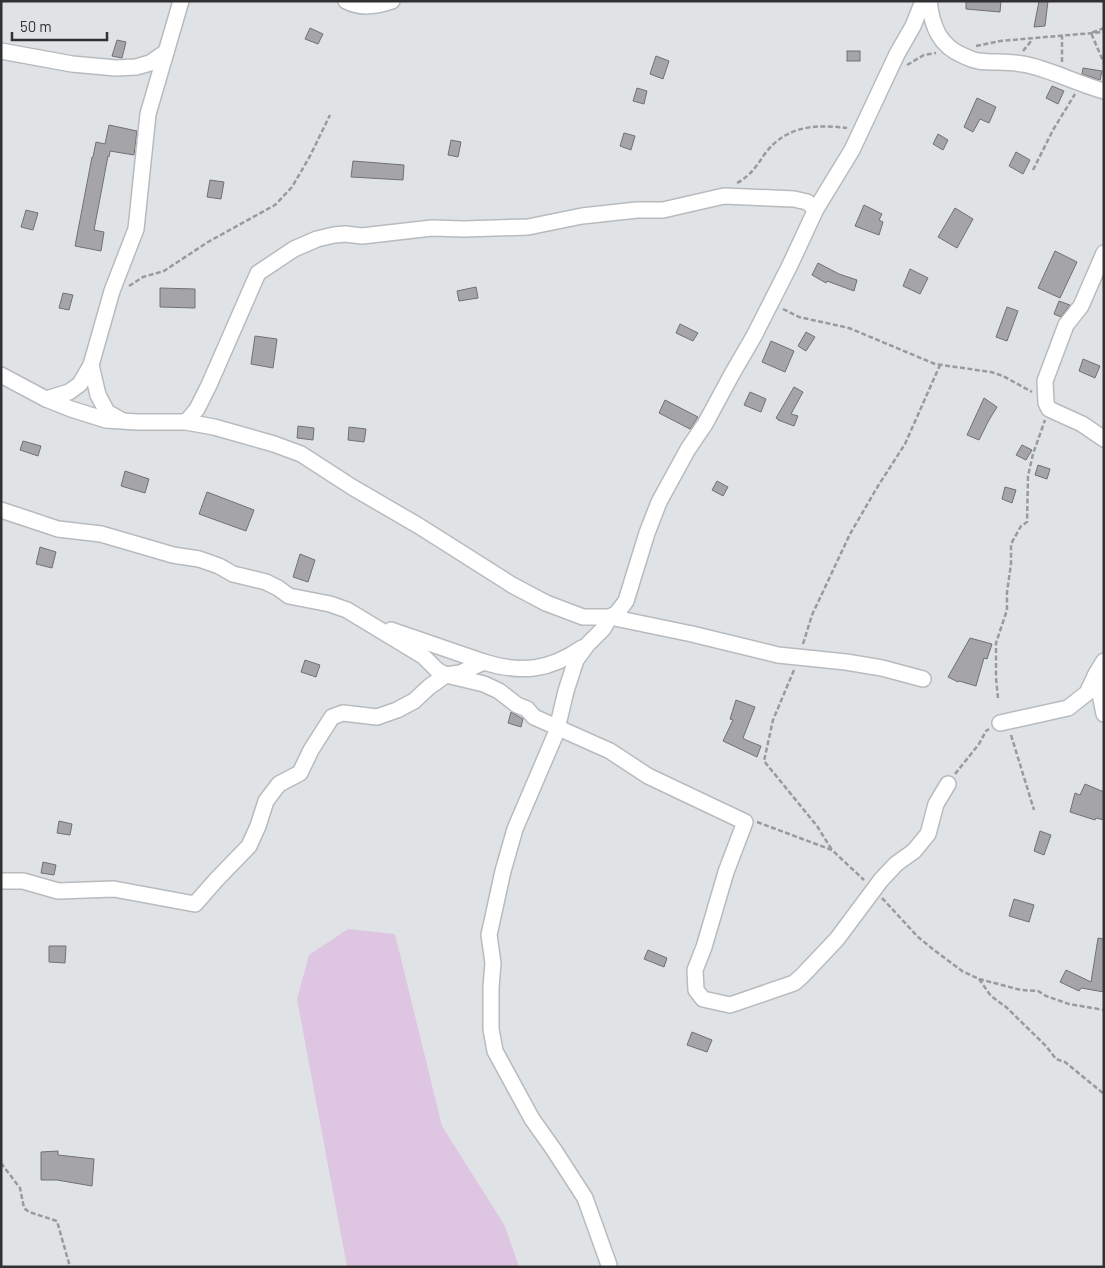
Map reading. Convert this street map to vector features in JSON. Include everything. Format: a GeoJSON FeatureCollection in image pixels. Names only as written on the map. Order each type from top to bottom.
{"type":"FeatureCollection","features":[{"type":"Feature","properties":{"kind":"street"},"geometry":{"type":"LineString","coordinates":[[46,399],[69,392],[80,384],[91,365],[112,291],[136,230],[148,114],[181,1]]}},
{"type":"Feature","properties":{"kind":"street"},"geometry":{"type":"LineString","coordinates":[[346,1],[354,5],[376,6],[392,1]]}},
{"type":"Feature","properties":{"kind":"street"},"geometry":{"type":"LineString","coordinates":[[608,1265],[585,1198],[532,1118],[495,1051],[491,1029],[493,963],[490,935],[494,908],[515,829],[557,727],[576,660],[587,645],[603,629],[610,617],[617,613],[626,601],[647,533],[672,477],[705,424],[771,303],[816,209],[852,150],[924,1]]}},
{"type":"Feature","properties":{"kind":"street"},"geometry":{"type":"LineString","coordinates":[[929,1],[931,18],[939,37],[951,51],[976,61],[1002,61],[1028,65],[1062,75],[1081,84],[1104,91]]}},
{"type":"Feature","properties":{"kind":"street"},"geometry":{"type":"LineString","coordinates":[[1,52],[72,64],[116,68],[136,67],[150,63],[166,52]]}},
{"type":"Feature","properties":{"kind":"street"},"geometry":{"type":"LineString","coordinates":[[186,422],[197,409],[209,385],[258,273],[294,249],[317,239],[334,235],[362,236],[432,228],[528,227],[582,216],[637,210],[663,210],[724,196],[794,199],[807,202],[816,209]]}},
{"type":"Feature","properties":{"kind":"street"},"geometry":{"type":"LineString","coordinates":[[1104,253],[1081,306],[1066,325],[1045,380],[1046,403],[1049,409],[1082,424],[1104,439]]}},
{"type":"Feature","properties":{"kind":"street"},"geometry":{"type":"LineString","coordinates":[[91,365],[98,395],[107,412],[122,421]]}},
{"type":"Feature","properties":{"kind":"street"},"geometry":{"type":"LineString","coordinates":[[1,375],[46,399],[106,420],[186,422],[214,427],[274,444],[301,454],[512,585],[546,603],[583,617],[610,617],[692,634],[778,655],[846,662],[923,678]]}},
{"type":"Feature","properties":{"kind":"street"},"geometry":{"type":"LineString","coordinates":[[1,510],[58,529],[101,534],[173,555],[199,560],[219,566],[234,574],[266,582],[289,596],[330,604],[346,610],[423,656],[437,670],[450,678],[484,684],[499,692],[517,706],[527,709],[534,716],[610,751],[648,776],[745,822],[726,872],[704,947],[695,970],[696,990],[703,998],[730,1005],[794,983],[837,939],[896,864],[914,852],[928,834],[936,804],[948,784]]}},
{"type":"Feature","properties":{"kind":"street"},"geometry":{"type":"LineString","coordinates":[[371,624],[503,668],[525,670],[567,658],[587,645]]}},
{"type":"Feature","properties":{"kind":"street"},"geometry":{"type":"LineString","coordinates":[[1,881],[23,881],[58,891],[114,889],[195,904],[249,846],[266,801],[279,784],[300,773],[311,750],[332,717],[343,713],[377,717],[397,710],[414,701],[446,675],[460,673],[484,662]]}},
{"type":"Feature","properties":{"kind":"street"},"geometry":{"type":"LineString","coordinates":[[1100,668],[1104,714]]}},
{"type":"Feature","properties":{"kind":"street"},"geometry":{"type":"LineString","coordinates":[[1000,722],[1068,708],[1087,693],[1100,668]]}},
{"type":"Feature","properties":{"kind":"path"},"geometry":{"type":"LineString","coordinates":[[1104,28],[1091,33],[1104,63]]}},
{"type":"Feature","properties":{"kind":"path"},"geometry":{"type":"LineString","coordinates":[[1062,36],[1062,75]]}},
{"type":"Feature","properties":{"kind":"path"},"geometry":{"type":"LineString","coordinates":[[1033,170],[1053,130],[1081,84]]}},
{"type":"Feature","properties":{"kind":"path"},"geometry":{"type":"LineString","coordinates":[[112,291],[118,292],[143,277],[164,271],[208,242],[275,205],[292,187],[330,115]]}},
{"type":"Feature","properties":{"kind":"path"},"geometry":{"type":"LineString","coordinates":[[715,198],[745,179],[777,141],[797,129],[819,126],[861,130]]}},
{"type":"Feature","properties":{"kind":"path"},"geometry":{"type":"LineString","coordinates":[[771,303],[799,317],[849,328],[940,364],[991,372],[1003,376],[1032,391],[1040,402],[1049,409],[1033,454],[1028,476],[1027,522],[1021,526],[1011,544],[1007,610],[996,643],[998,698]]}},
{"type":"Feature","properties":{"kind":"path"},"geometry":{"type":"LineString","coordinates":[[940,364],[905,444],[850,534],[812,616],[799,658],[773,720],[764,761],[817,826],[832,850],[918,936],[962,971],[979,979],[1021,990],[1038,992],[1069,1004],[1104,1010]]}},
{"type":"Feature","properties":{"kind":"path"},"geometry":{"type":"LineString","coordinates":[[948,784],[979,744],[986,730],[1000,722],[1008,727],[1034,810]]}},
{"type":"Feature","properties":{"kind":"path"},"geometry":{"type":"LineString","coordinates":[[745,822],[753,820],[832,850]]}},
{"type":"Feature","properties":{"kind":"path"},"geometry":{"type":"LineString","coordinates":[[979,979],[991,996],[1006,1006],[1046,1046],[1056,1059],[1065,1062],[1104,1094]]}},
{"type":"Feature","properties":{"kind":"path"},"geometry":{"type":"LineString","coordinates":[[1,1163],[20,1188],[24,1208],[30,1212],[57,1220],[70,1267]]}},
{"type":"Feature","properties":{"kind":"shaded area"},"geometry":{"type":"Polygon","coordinates":[[[348,929],[395,934],[442,1126],[505,1226],[519,1267],[347,1267],[297,999],[309,955],[348,929]]]}},
{"type":"Feature","properties":{"kind":"building"},"geometry":{"type":"Polygon","coordinates":[[[966,1],[1001,1],[1000,12],[966,9],[966,1]]]}},
{"type":"Feature","properties":{"kind":"building"},"geometry":{"type":"Polygon","coordinates":[[[1039,1],[1048,1],[1045,26],[1034,27],[1039,1]]]}},
{"type":"Feature","properties":{"kind":"building"},"geometry":{"type":"Polygon","coordinates":[[[310,28],[323,34],[318,44],[305,39],[310,28]]]}},
{"type":"Feature","properties":{"kind":"building"},"geometry":{"type":"Polygon","coordinates":[[[117,40],[126,42],[122,58],[112,56],[117,40]]]}},
{"type":"Feature","properties":{"kind":"building"},"geometry":{"type":"Polygon","coordinates":[[[847,51],[860,51],[860,61],[847,61],[847,51]]]}},
{"type":"Feature","properties":{"kind":"building"},"geometry":{"type":"Polygon","coordinates":[[[656,56],[669,61],[663,79],[650,74],[656,56]]]}},
{"type":"Feature","properties":{"kind":"building"},"geometry":{"type":"Polygon","coordinates":[[[1083,68],[1102,71],[1100,80],[1082,74],[1083,68]]]}},
{"type":"Feature","properties":{"kind":"building"},"geometry":{"type":"Polygon","coordinates":[[[1052,86],[1064,91],[1058,104],[1046,98],[1052,86]]]}},
{"type":"Feature","properties":{"kind":"building"},"geometry":{"type":"Polygon","coordinates":[[[637,88],[647,91],[644,104],[633,101],[637,88]]]}},
{"type":"Feature","properties":{"kind":"building"},"geometry":{"type":"Polygon","coordinates":[[[977,98],[996,107],[989,123],[980,119],[973,132],[964,127],[977,98]]]}},
{"type":"Feature","properties":{"kind":"building"},"geometry":{"type":"Polygon","coordinates":[[[109,125],[137,131],[134,155],[110,151],[108,156],[94,230],[104,232],[101,251],[75,246],[96,142],[105,144],[109,125]]]}},
{"type":"Feature","properties":{"kind":"building"},"geometry":{"type":"Polygon","coordinates":[[[624,133],[635,136],[631,150],[620,146],[624,133]]]}},
{"type":"Feature","properties":{"kind":"building"},"geometry":{"type":"Polygon","coordinates":[[[938,134],[948,140],[943,150],[933,144],[938,134]]]}},
{"type":"Feature","properties":{"kind":"building"},"geometry":{"type":"Polygon","coordinates":[[[451,140],[461,142],[458,157],[448,155],[451,140]]]}},
{"type":"Feature","properties":{"kind":"building"},"geometry":{"type":"Polygon","coordinates":[[[1016,152],[1030,160],[1023,174],[1009,166],[1016,152]]]}},
{"type":"Feature","properties":{"kind":"building"},"geometry":{"type":"Polygon","coordinates":[[[353,161],[404,165],[403,180],[351,177],[353,161]]]}},
{"type":"Feature","properties":{"kind":"building"},"geometry":{"type":"Polygon","coordinates":[[[210,180],[224,182],[221,199],[207,197],[210,180]]]}},
{"type":"Feature","properties":{"kind":"building"},"geometry":{"type":"Polygon","coordinates":[[[864,205],[882,214],[879,220],[883,222],[879,235],[855,226],[864,205]]]}},
{"type":"Feature","properties":{"kind":"building"},"geometry":{"type":"Polygon","coordinates":[[[955,208],[973,219],[957,248],[938,237],[955,208]]]}},
{"type":"Feature","properties":{"kind":"building"},"geometry":{"type":"Polygon","coordinates":[[[26,210],[38,213],[33,230],[21,227],[26,210]]]}},
{"type":"Feature","properties":{"kind":"building"},"geometry":{"type":"Polygon","coordinates":[[[1055,251],[1077,262],[1060,298],[1038,288],[1055,251]]]}},
{"type":"Feature","properties":{"kind":"building"},"geometry":{"type":"Polygon","coordinates":[[[818,263],[839,274],[857,280],[854,291],[827,281],[826,283],[812,275],[818,263]]]}},
{"type":"Feature","properties":{"kind":"building"},"geometry":{"type":"Polygon","coordinates":[[[910,269],[928,278],[920,294],[903,286],[910,269]]]}},
{"type":"Feature","properties":{"kind":"building"},"geometry":{"type":"Polygon","coordinates":[[[476,287],[478,298],[459,301],[457,291],[476,287]]]}},
{"type":"Feature","properties":{"kind":"building"},"geometry":{"type":"Polygon","coordinates":[[[160,288],[195,289],[195,308],[160,307],[160,288]]]}},
{"type":"Feature","properties":{"kind":"building"},"geometry":{"type":"Polygon","coordinates":[[[63,293],[73,295],[69,310],[59,308],[63,293]]]}},
{"type":"Feature","properties":{"kind":"building"},"geometry":{"type":"Polygon","coordinates":[[[1059,301],[1070,305],[1061,317],[1054,314],[1059,301]]]}},
{"type":"Feature","properties":{"kind":"building"},"geometry":{"type":"Polygon","coordinates":[[[1007,307],[1018,311],[1007,341],[996,337],[1007,307]]]}},
{"type":"Feature","properties":{"kind":"building"},"geometry":{"type":"Polygon","coordinates":[[[680,324],[698,333],[693,341],[676,333],[680,324]]]}},
{"type":"Feature","properties":{"kind":"building"},"geometry":{"type":"Polygon","coordinates":[[[806,332],[815,337],[806,351],[798,346],[806,332]]]}},
{"type":"Feature","properties":{"kind":"building"},"geometry":{"type":"Polygon","coordinates":[[[255,336],[277,339],[273,368],[251,364],[255,336]]]}},
{"type":"Feature","properties":{"kind":"building"},"geometry":{"type":"Polygon","coordinates":[[[771,341],[794,351],[785,372],[762,362],[771,341]]]}},
{"type":"Feature","properties":{"kind":"building"},"geometry":{"type":"Polygon","coordinates":[[[1083,359],[1100,366],[1095,378],[1079,371],[1083,359]]]}},
{"type":"Feature","properties":{"kind":"building"},"geometry":{"type":"Polygon","coordinates":[[[794,387],[803,392],[791,414],[798,416],[794,426],[776,418],[794,387]]]}},
{"type":"Feature","properties":{"kind":"building"},"geometry":{"type":"Polygon","coordinates":[[[750,392],[766,399],[761,412],[744,405],[750,392]]]}},
{"type":"Feature","properties":{"kind":"building"},"geometry":{"type":"Polygon","coordinates":[[[984,398],[997,407],[979,440],[967,435],[984,398]]]}},
{"type":"Feature","properties":{"kind":"building"},"geometry":{"type":"Polygon","coordinates":[[[665,400],[698,417],[690,429],[659,413],[665,400]]]}},
{"type":"Feature","properties":{"kind":"building"},"geometry":{"type":"Polygon","coordinates":[[[298,426],[314,428],[313,440],[297,438],[298,426]]]}},
{"type":"Feature","properties":{"kind":"building"},"geometry":{"type":"Polygon","coordinates":[[[349,427],[366,429],[364,442],[348,440],[349,427]]]}},
{"type":"Feature","properties":{"kind":"building"},"geometry":{"type":"Polygon","coordinates":[[[23,441],[41,446],[38,456],[20,450],[23,441]]]}},
{"type":"Feature","properties":{"kind":"building"},"geometry":{"type":"Polygon","coordinates":[[[1022,445],[1032,450],[1026,460],[1016,455],[1022,445]]]}},
{"type":"Feature","properties":{"kind":"building"},"geometry":{"type":"Polygon","coordinates":[[[1038,465],[1050,469],[1047,479],[1035,475],[1038,465]]]}},
{"type":"Feature","properties":{"kind":"building"},"geometry":{"type":"Polygon","coordinates":[[[125,471],[149,479],[145,493],[121,486],[125,471]]]}},
{"type":"Feature","properties":{"kind":"building"},"geometry":{"type":"Polygon","coordinates":[[[717,481],[728,487],[723,496],[712,490],[717,481]]]}},
{"type":"Feature","properties":{"kind":"building"},"geometry":{"type":"Polygon","coordinates":[[[1005,487],[1016,490],[1012,503],[1002,499],[1005,487]]]}},
{"type":"Feature","properties":{"kind":"building"},"geometry":{"type":"Polygon","coordinates":[[[207,492],[254,510],[246,531],[199,514],[207,492]]]}},
{"type":"Feature","properties":{"kind":"building"},"geometry":{"type":"Polygon","coordinates":[[[40,547],[56,552],[52,568],[36,564],[40,547]]]}},
{"type":"Feature","properties":{"kind":"building"},"geometry":{"type":"Polygon","coordinates":[[[300,554],[315,560],[308,582],[293,577],[300,554]]]}},
{"type":"Feature","properties":{"kind":"building"},"geometry":{"type":"Polygon","coordinates":[[[970,638],[992,644],[987,659],[984,658],[976,686],[958,682],[948,677],[970,638]]]}},
{"type":"Feature","properties":{"kind":"building"},"geometry":{"type":"Polygon","coordinates":[[[305,660],[320,665],[316,677],[301,672],[305,660]]]}},
{"type":"Feature","properties":{"kind":"building"},"geometry":{"type":"Polygon","coordinates":[[[736,700],[755,707],[743,738],[761,746],[757,757],[723,741],[733,720],[730,719],[736,700]]]}},
{"type":"Feature","properties":{"kind":"building"},"geometry":{"type":"Polygon","coordinates":[[[511,712],[523,719],[521,727],[508,723],[511,712]]]}},
{"type":"Feature","properties":{"kind":"building"},"geometry":{"type":"Polygon","coordinates":[[[1085,784],[1104,792],[1104,820],[1096,818],[1095,820],[1070,812],[1075,793],[1080,795],[1085,784]]]}},
{"type":"Feature","properties":{"kind":"building"},"geometry":{"type":"Polygon","coordinates":[[[59,821],[72,824],[70,835],[57,833],[59,821]]]}},
{"type":"Feature","properties":{"kind":"building"},"geometry":{"type":"Polygon","coordinates":[[[1040,831],[1051,835],[1044,855],[1034,851],[1040,831]]]}},
{"type":"Feature","properties":{"kind":"building"},"geometry":{"type":"Polygon","coordinates":[[[43,862],[56,865],[54,875],[41,873],[43,862]]]}},
{"type":"Feature","properties":{"kind":"building"},"geometry":{"type":"Polygon","coordinates":[[[1014,899],[1034,905],[1029,922],[1009,916],[1014,899]]]}},
{"type":"Feature","properties":{"kind":"building"},"geometry":{"type":"Polygon","coordinates":[[[1098,938],[1104,939],[1104,992],[1081,988],[1079,991],[1060,982],[1066,970],[1091,982],[1098,938]]]}},
{"type":"Feature","properties":{"kind":"building"},"geometry":{"type":"Polygon","coordinates":[[[49,946],[66,946],[65,963],[49,962],[49,946]]]}},
{"type":"Feature","properties":{"kind":"building"},"geometry":{"type":"Polygon","coordinates":[[[648,950],[667,958],[664,967],[644,959],[648,950]]]}},
{"type":"Feature","properties":{"kind":"building"},"geometry":{"type":"Polygon","coordinates":[[[692,1032],[712,1040],[707,1052],[687,1045],[692,1032]]]}},
{"type":"Feature","properties":{"kind":"building"},"geometry":{"type":"Polygon","coordinates":[[[58,1151],[58,1155],[94,1159],[92,1186],[57,1180],[41,1180],[41,1152],[58,1151]]]}}]}
